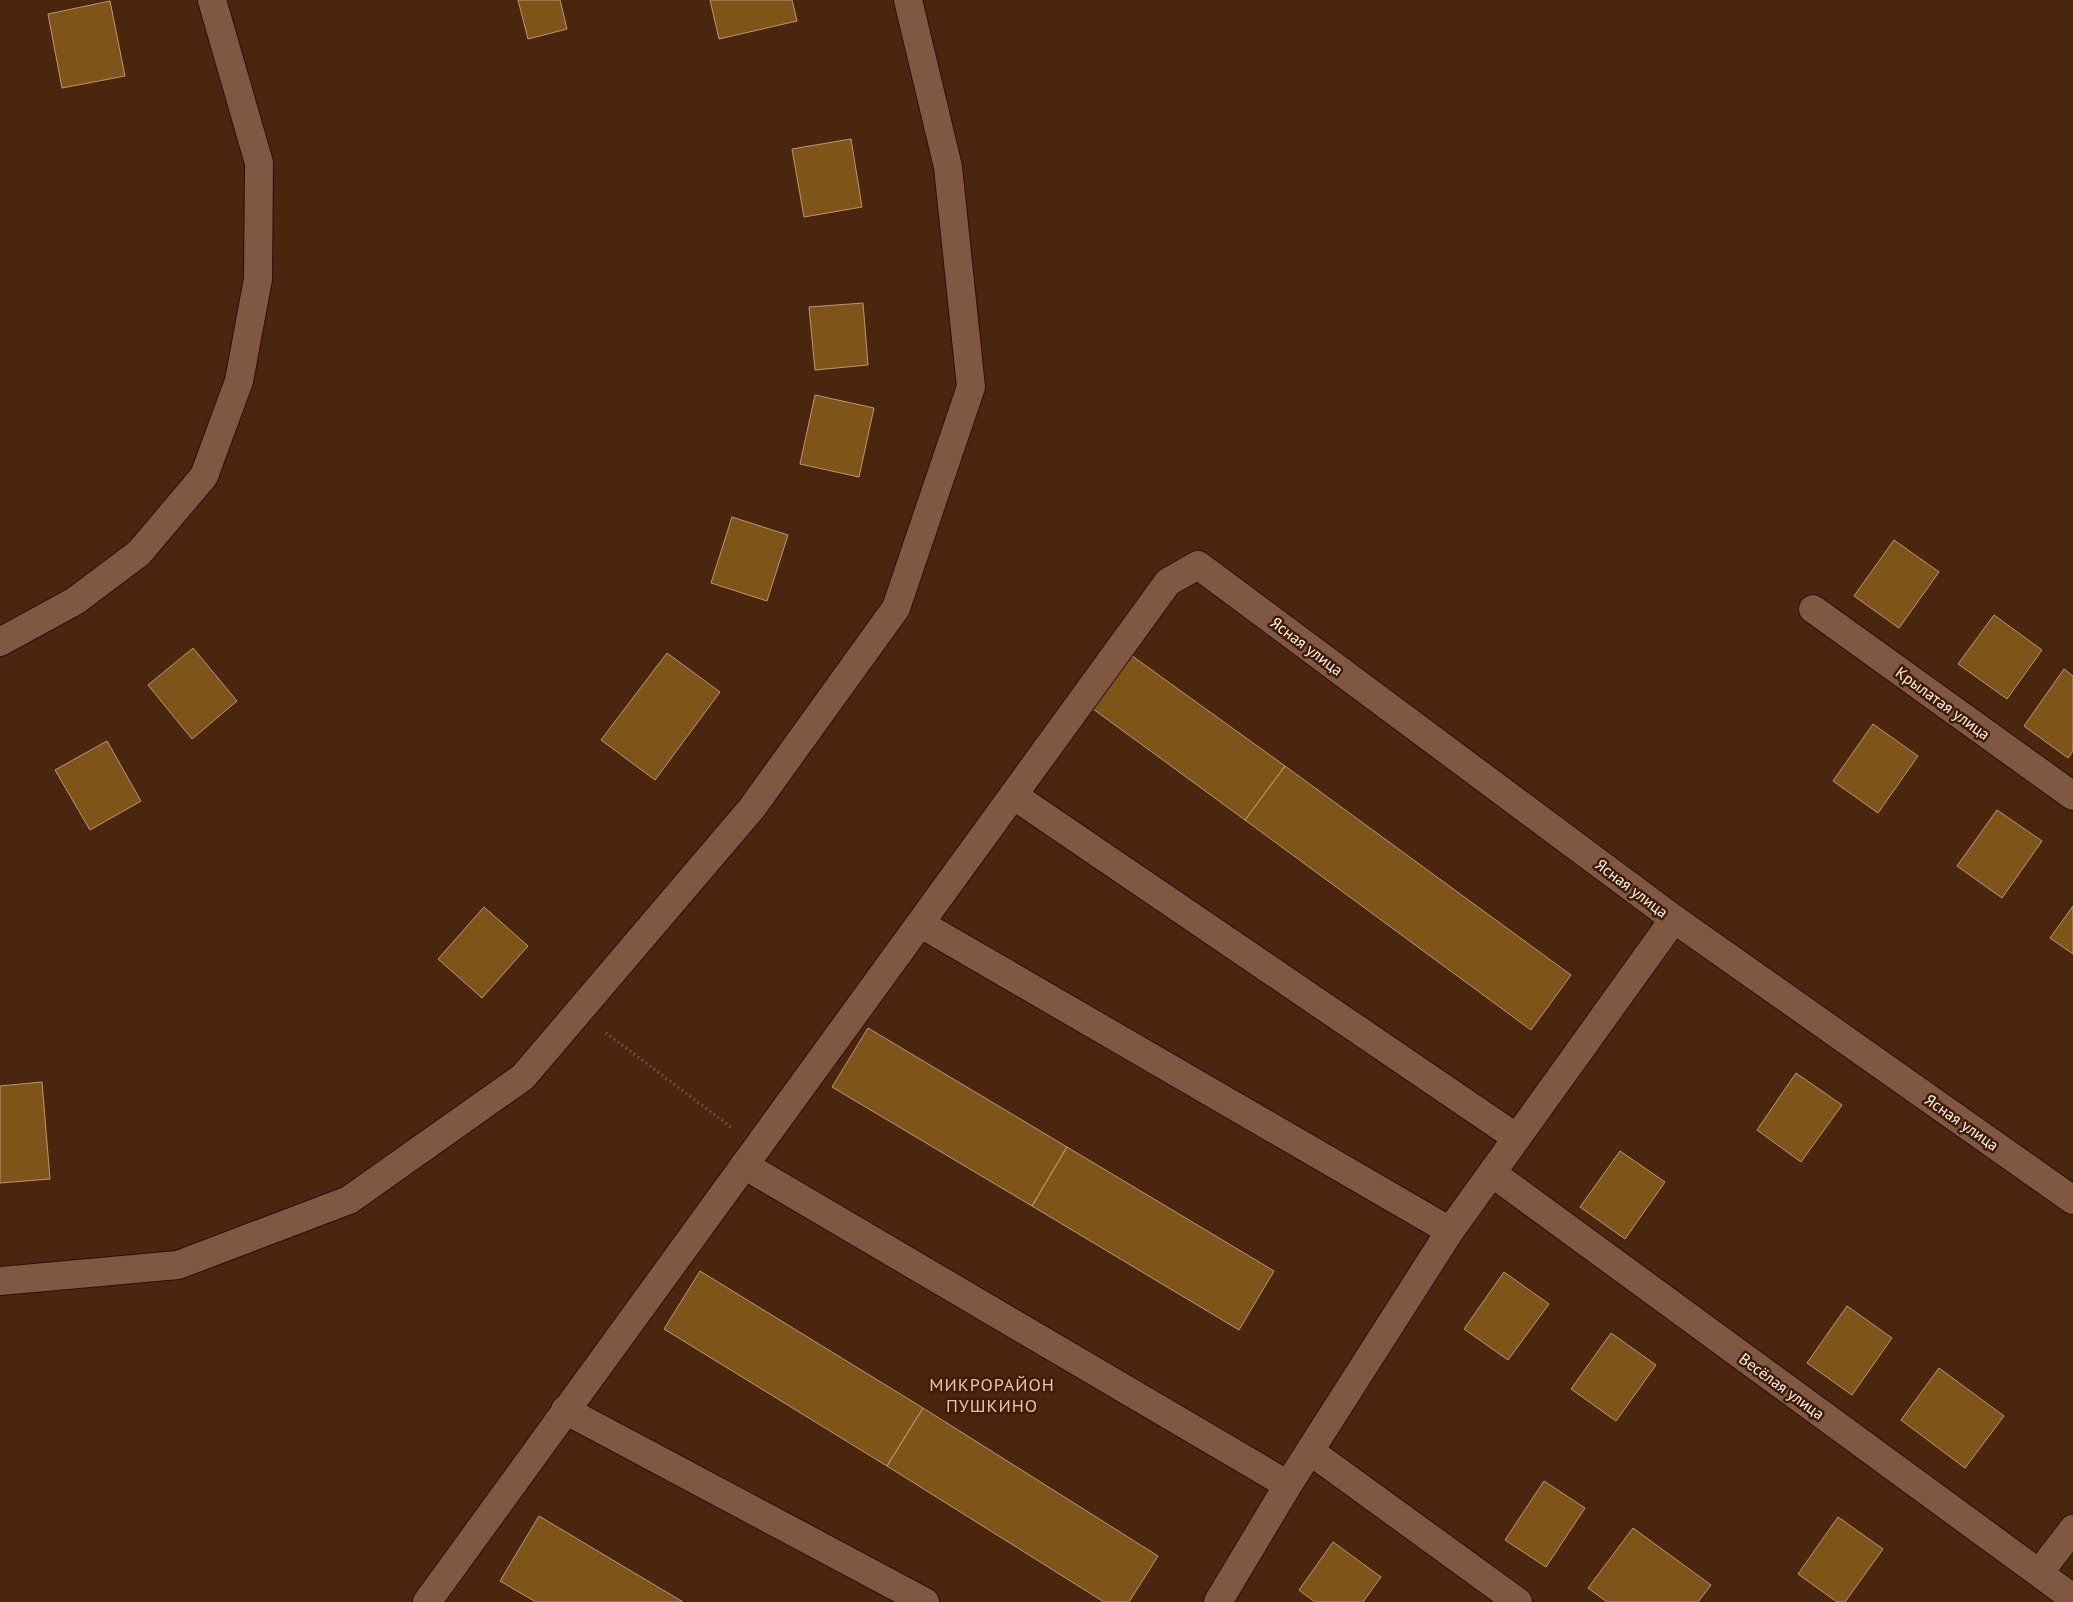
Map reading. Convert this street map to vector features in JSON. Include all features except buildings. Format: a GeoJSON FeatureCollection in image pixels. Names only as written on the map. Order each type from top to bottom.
{"type":"FeatureCollection","features":[{"type":"Feature","properties":{"kind":"street"},"geometry":{"type":"LineString","coordinates":[[0,642],[75,601],[139,554],[204,476],[239,380],[258,279],[260,163],[212,0]]}},
{"type":"Feature","properties":{"kind":"street"},"geometry":{"type":"LineString","coordinates":[[0,1281],[178,1265],[349,1200],[523,1077],[752,808],[896,608],[971,386],[948,167],[908,0]]}},
{"type":"Feature","properties":{"kind":"street","name":"Ясная улица"},"geometry":{"type":"LineString","coordinates":[[1013,795],[1168,582],[1198,565],[1674,919],[2073,1200]]}},
{"type":"Feature","properties":{"kind":"street","name":"Крылатая улица"},"geometry":{"type":"LineString","coordinates":[[1813,609],[2073,796]]}},
{"type":"Feature","properties":{"kind":"street"},"geometry":{"type":"LineString","coordinates":[[427,1602],[1013,795],[1518,1138]]}},
{"type":"Feature","properties":{"kind":"street"},"geometry":{"type":"LineString","coordinates":[[1218,1602],[1288,1485],[1450,1231],[1674,919]]}},
{"type":"Feature","properties":{"kind":"street"},"geometry":{"type":"LineString","coordinates":[[921,924],[1450,1231]]}},
{"type":"Feature","properties":{"kind":"street"},"geometry":{"type":"LineString","coordinates":[[750,1156],[1288,1485]]}},
{"type":"Feature","properties":{"kind":"street","name":"Весёлая улица"},"geometry":{"type":"LineString","coordinates":[[1492,1173],[2073,1598]]}},
{"type":"Feature","properties":{"kind":"street"},"geometry":{"type":"LineString","coordinates":[[565,1410],[925,1602]]}},
{"type":"Feature","properties":{"kind":"street"},"geometry":{"type":"LineString","coordinates":[[1310,1451],[1518,1602]]}},
{"type":"Feature","properties":{"kind":"street"},"geometry":{"type":"LineString","coordinates":[[2040,1574],[2073,1529]]}},
{"type":"Feature","properties":{"kind":"path"},"geometry":{"type":"LineString","coordinates":[[578,1012],[750,1156]]}},
{"type":"Feature","properties":{"kind":"district","name":"МИКРОРАЙОН ПУШКИНО"},"geometry":{"type":"Point","coordinates":[992,1394]}}]}
